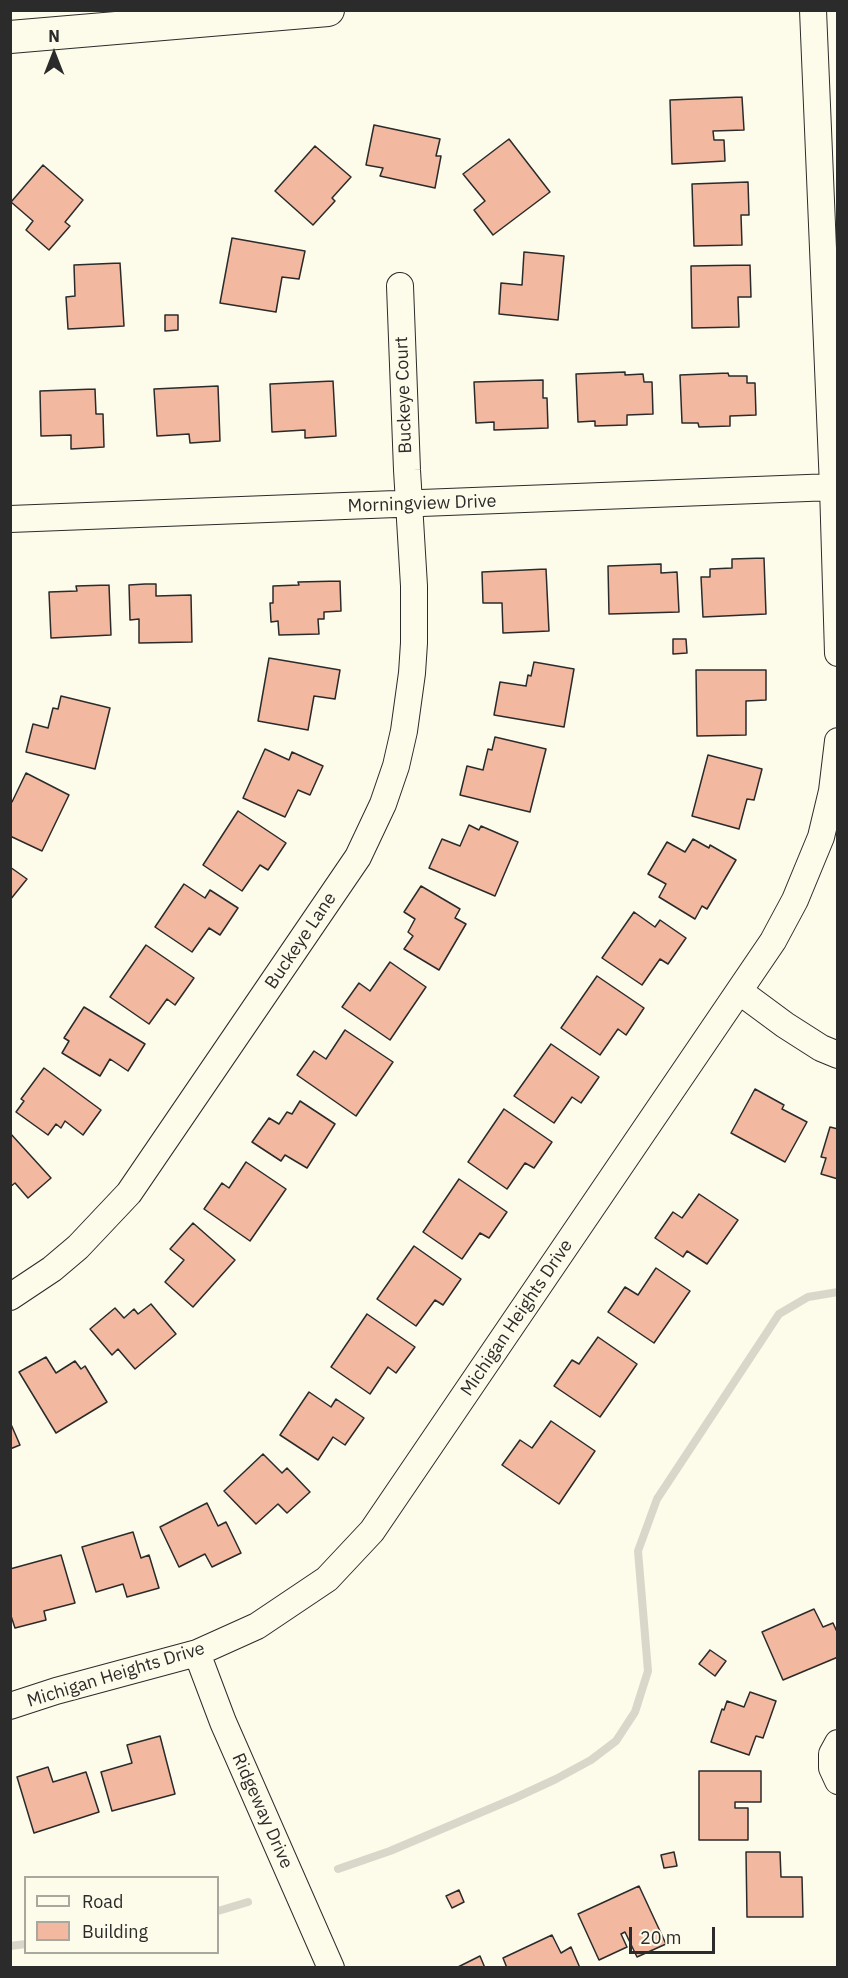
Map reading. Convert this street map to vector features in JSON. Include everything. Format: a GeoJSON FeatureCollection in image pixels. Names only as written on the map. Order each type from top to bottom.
{"type":"FeatureCollection","features":[{"type":"Feature","properties":{"kind":"street"},"geometry":{"type":"LineString","coordinates":[[10,37],[328,10]]}},
{"type":"Feature","properties":{"kind":"street"},"geometry":{"type":"LineString","coordinates":[[813,10],[833,488],[837,653]]}},
{"type":"Feature","properties":{"kind":"street","name":"Buckeye Court"},"geometry":{"type":"LineString","coordinates":[[400,286],[409,504]]}},
{"type":"Feature","properties":{"kind":"street","name":"Morningview Drive"},"geometry":{"type":"LineString","coordinates":[[10,519],[833,488]]}},
{"type":"Feature","properties":{"kind":"street","name":"Buckeye Lane"},"geometry":{"type":"LineString","coordinates":[[10,1297],[52,1269],[78,1247],[129,1193],[358,857],[383,804],[396,766],[409,697],[414,643],[414,586],[409,504]]}},
{"type":"Feature","properties":{"kind":"street","name":"Michigan Heights Drive"},"geometry":{"type":"LineString","coordinates":[[10,1706],[56,1691],[197,1653],[257,1626],[327,1579],[372,1531],[773,941],[795,900],[821,837],[832,791],[837,741]]}},
{"type":"Feature","properties":{"kind":"street"},"geometry":{"type":"LineString","coordinates":[[739,991],[784,1024],[821,1048],[837,1055]]}},
{"type":"Feature","properties":{"kind":"street","name":"Ridgeway Drive"},"geometry":{"type":"LineString","coordinates":[[197,1653],[223,1722],[331,1968]]}},
{"type":"Feature","properties":{"kind":"street"},"geometry":{"type":"LineString","coordinates":[[837,1743],[832,1755],[832,1768],[837,1781]]}},
{"type":"Feature","properties":{"kind":"building"},"geometry":{"type":"Polygon","coordinates":[[[742,97],[744,130],[713,131],[714,140],[724,140],[725,161],[672,164],[670,100],[742,97]]]}},
{"type":"Feature","properties":{"kind":"building"},"geometry":{"type":"Polygon","coordinates":[[[374,125],[440,139],[436,156],[441,156],[435,188],[380,176],[383,168],[366,165],[374,125]]]}},
{"type":"Feature","properties":{"kind":"building"},"geometry":{"type":"Polygon","coordinates":[[[509,139],[550,192],[493,235],[474,210],[485,201],[463,174],[509,139]]]}},
{"type":"Feature","properties":{"kind":"building"},"geometry":{"type":"Polygon","coordinates":[[[315,146],[351,177],[332,198],[335,201],[313,225],[275,191],[315,146]]]}},
{"type":"Feature","properties":{"kind":"building"},"geometry":{"type":"Polygon","coordinates":[[[43,165],[83,200],[65,222],[70,226],[49,250],[26,230],[33,221],[11,202],[43,165]]]}},
{"type":"Feature","properties":{"kind":"building"},"geometry":{"type":"Polygon","coordinates":[[[748,182],[749,215],[741,215],[742,245],[694,246],[692,184],[748,182]]]}},
{"type":"Feature","properties":{"kind":"building"},"geometry":{"type":"Polygon","coordinates":[[[232,238],[305,251],[299,279],[282,277],[276,312],[220,303],[232,238]]]}},
{"type":"Feature","properties":{"kind":"building"},"geometry":{"type":"Polygon","coordinates":[[[524,252],[564,256],[558,320],[499,314],[501,283],[522,285],[524,252]]]}},
{"type":"Feature","properties":{"kind":"building"},"geometry":{"type":"Polygon","coordinates":[[[120,263],[124,326],[68,329],[66,297],[75,296],[74,265],[120,263]]]}},
{"type":"Feature","properties":{"kind":"building"},"geometry":{"type":"Polygon","coordinates":[[[750,265],[751,297],[738,297],[739,327],[692,328],[691,266],[750,265]]]}},
{"type":"Feature","properties":{"kind":"building"},"geometry":{"type":"Polygon","coordinates":[[[165,315],[178,315],[178,330],[165,331],[165,315]]]}},
{"type":"Feature","properties":{"kind":"building"},"geometry":{"type":"Polygon","coordinates":[[[625,372],[625,375],[643,374],[644,382],[652,382],[653,414],[627,415],[627,425],[595,426],[595,421],[578,422],[576,374],[625,372]]]}},
{"type":"Feature","properties":{"kind":"building"},"geometry":{"type":"Polygon","coordinates":[[[728,373],[729,376],[747,376],[747,383],[755,383],[756,415],[730,416],[730,426],[699,427],[698,423],[682,423],[680,375],[728,373]]]}},
{"type":"Feature","properties":{"kind":"building"},"geometry":{"type":"Polygon","coordinates":[[[543,380],[543,398],[547,398],[548,428],[494,430],[494,422],[476,423],[474,382],[543,380]]]}},
{"type":"Feature","properties":{"kind":"building"},"geometry":{"type":"Polygon","coordinates":[[[333,381],[336,436],[305,438],[305,430],[272,432],[270,384],[333,381]]]}},
{"type":"Feature","properties":{"kind":"building"},"geometry":{"type":"Polygon","coordinates":[[[218,386],[220,441],[190,443],[189,434],[157,436],[154,389],[218,386]]]}},
{"type":"Feature","properties":{"kind":"building"},"geometry":{"type":"Polygon","coordinates":[[[95,389],[96,414],[103,414],[104,447],[71,449],[71,435],[41,436],[40,391],[95,389]]]}},
{"type":"Feature","properties":{"kind":"building"},"geometry":{"type":"Polygon","coordinates":[[[764,558],[766,614],[703,617],[701,577],[710,577],[710,569],[732,568],[732,559],[764,558]]]}},
{"type":"Feature","properties":{"kind":"building"},"geometry":{"type":"Polygon","coordinates":[[[661,564],[661,573],[677,572],[679,612],[609,614],[608,566],[661,564]]]}},
{"type":"Feature","properties":{"kind":"building"},"geometry":{"type":"Polygon","coordinates":[[[546,569],[549,631],[503,633],[502,603],[483,603],[482,572],[546,569]]]}},
{"type":"Feature","properties":{"kind":"building"},"geometry":{"type":"Polygon","coordinates":[[[340,581],[341,611],[324,612],[324,619],[318,619],[319,634],[279,635],[278,621],[271,622],[270,603],[273,603],[273,586],[299,585],[298,582],[340,581]]]}},
{"type":"Feature","properties":{"kind":"building"},"geometry":{"type":"Polygon","coordinates":[[[156,584],[156,596],[191,595],[192,642],[139,643],[139,619],[130,620],[129,585],[156,584]]]}},
{"type":"Feature","properties":{"kind":"building"},"geometry":{"type":"Polygon","coordinates":[[[109,585],[111,635],[51,638],[49,592],[77,591],[76,586],[109,585]]]}},
{"type":"Feature","properties":{"kind":"building"},"geometry":{"type":"Polygon","coordinates":[[[673,639],[686,639],[687,653],[673,654],[673,639]]]}},
{"type":"Feature","properties":{"kind":"building"},"geometry":{"type":"Polygon","coordinates":[[[269,658],[340,670],[335,699],[314,696],[308,730],[258,721],[269,658]]]}},
{"type":"Feature","properties":{"kind":"building"},"geometry":{"type":"Polygon","coordinates":[[[534,662],[574,669],[564,727],[494,715],[500,682],[526,686],[534,662]]]}},
{"type":"Feature","properties":{"kind":"building"},"geometry":{"type":"Polygon","coordinates":[[[696,670],[766,670],[766,700],[746,701],[746,735],[697,736],[696,670]]]}},
{"type":"Feature","properties":{"kind":"building"},"geometry":{"type":"Polygon","coordinates":[[[61,696],[110,708],[95,769],[26,752],[33,724],[48,728],[53,708],[58,709],[61,696]]]}},
{"type":"Feature","properties":{"kind":"building"},"geometry":{"type":"Polygon","coordinates":[[[495,737],[546,749],[530,812],[460,795],[467,766],[483,770],[488,749],[492,750],[495,737]]]}},
{"type":"Feature","properties":{"kind":"building"},"geometry":{"type":"Polygon","coordinates":[[[265,749],[289,760],[292,752],[323,766],[310,795],[298,790],[285,817],[243,798],[265,749]]]}},
{"type":"Feature","properties":{"kind":"building"},"geometry":{"type":"Polygon","coordinates":[[[708,755],[762,769],[754,800],[747,799],[739,829],[692,816],[708,755]]]}},
{"type":"Feature","properties":{"kind":"building"},"geometry":{"type":"Polygon","coordinates":[[[26,773],[69,795],[42,851],[10,836],[10,802],[26,773]]]}},
{"type":"Feature","properties":{"kind":"building"},"geometry":{"type":"Polygon","coordinates":[[[238,811],[286,843],[268,870],[260,865],[242,891],[203,865],[238,811]]]}},
{"type":"Feature","properties":{"kind":"building"},"geometry":{"type":"Polygon","coordinates":[[[469,825],[479,830],[481,826],[518,842],[495,896],[429,868],[442,839],[460,846],[469,825]]]}},
{"type":"Feature","properties":{"kind":"building"},"geometry":{"type":"Polygon","coordinates":[[[693,839],[709,848],[710,845],[736,860],[707,909],[702,906],[695,919],[659,897],[666,884],[648,874],[667,842],[685,852],[693,839]]]}},
{"type":"Feature","properties":{"kind":"building"},"geometry":{"type":"Polygon","coordinates":[[[10,867],[27,879],[10,900],[10,867]]]}},
{"type":"Feature","properties":{"kind":"building"},"geometry":{"type":"Polygon","coordinates":[[[184,884],[205,898],[210,890],[238,908],[220,935],[209,928],[192,952],[155,927],[184,884]]]}},
{"type":"Feature","properties":{"kind":"building"},"geometry":{"type":"Polygon","coordinates":[[[421,886],[460,909],[455,918],[466,924],[439,970],[404,949],[413,936],[408,932],[415,919],[404,912],[421,886]]]}},
{"type":"Feature","properties":{"kind":"building"},"geometry":{"type":"Polygon","coordinates":[[[634,912],[655,927],[660,920],[686,938],[668,964],[660,959],[642,985],[602,958],[634,912]]]}},
{"type":"Feature","properties":{"kind":"building"},"geometry":{"type":"Polygon","coordinates":[[[146,945],[194,978],[175,1005],[167,999],[149,1024],[110,997],[146,945]]]}},
{"type":"Feature","properties":{"kind":"building"},"geometry":{"type":"Polygon","coordinates":[[[390,962],[426,987],[390,1040],[342,1007],[359,983],[370,991],[390,962]]]}},
{"type":"Feature","properties":{"kind":"building"},"geometry":{"type":"Polygon","coordinates":[[[597,976],[644,1008],[626,1035],[618,1029],[600,1055],[561,1028],[597,976]]]}},
{"type":"Feature","properties":{"kind":"building"},"geometry":{"type":"Polygon","coordinates":[[[84,1007],[145,1044],[128,1071],[110,1059],[100,1076],[62,1053],[69,1041],[64,1038],[84,1007]]]}},
{"type":"Feature","properties":{"kind":"building"},"geometry":{"type":"Polygon","coordinates":[[[345,1030],[393,1062],[356,1116],[297,1075],[314,1051],[326,1059],[345,1030]]]}},
{"type":"Feature","properties":{"kind":"building"},"geometry":{"type":"Polygon","coordinates":[[[551,1044],[599,1077],[581,1103],[572,1097],[554,1123],[514,1096],[551,1044]]]}},
{"type":"Feature","properties":{"kind":"building"},"geometry":{"type":"Polygon","coordinates":[[[44,1068],[101,1110],[83,1135],[65,1121],[61,1128],[56,1124],[48,1135],[16,1112],[24,1101],[21,1099],[44,1068]]]}},
{"type":"Feature","properties":{"kind":"building"},"geometry":{"type":"Polygon","coordinates":[[[755,1089],[784,1105],[782,1109],[807,1122],[785,1162],[731,1133],[755,1089]]]}},
{"type":"Feature","properties":{"kind":"building"},"geometry":{"type":"Polygon","coordinates":[[[300,1101],[335,1124],[307,1168],[285,1155],[281,1161],[252,1142],[269,1118],[279,1124],[287,1112],[292,1114],[300,1101]]]}},
{"type":"Feature","properties":{"kind":"building"},"geometry":{"type":"Polygon","coordinates":[[[504,1109],[552,1142],[534,1168],[525,1163],[507,1189],[468,1162],[504,1109]]]}},
{"type":"Feature","properties":{"kind":"building"},"geometry":{"type":"Polygon","coordinates":[[[830,1127],[838,1129],[838,1179],[821,1174],[826,1158],[821,1157],[830,1127]]]}},
{"type":"Feature","properties":{"kind":"building"},"geometry":{"type":"Polygon","coordinates":[[[10,1133],[51,1178],[28,1198],[15,1183],[10,1187],[10,1133]]]}},
{"type":"Feature","properties":{"kind":"building"},"geometry":{"type":"Polygon","coordinates":[[[246,1162],[286,1189],[250,1241],[204,1209],[222,1183],[229,1188],[246,1162]]]}},
{"type":"Feature","properties":{"kind":"building"},"geometry":{"type":"Polygon","coordinates":[[[459,1179],[507,1212],[489,1238],[480,1233],[462,1259],[423,1232],[459,1179]]]}},
{"type":"Feature","properties":{"kind":"building"},"geometry":{"type":"Polygon","coordinates":[[[699,1194],[738,1220],[707,1264],[687,1251],[683,1257],[655,1238],[673,1212],[682,1218],[699,1194]]]}},
{"type":"Feature","properties":{"kind":"building"},"geometry":{"type":"Polygon","coordinates":[[[193,1223],[235,1260],[193,1307],[165,1282],[184,1260],[170,1249],[193,1223]]]}},
{"type":"Feature","properties":{"kind":"building"},"geometry":{"type":"Polygon","coordinates":[[[414,1246],[461,1279],[443,1305],[435,1300],[416,1326],[377,1299],[414,1246]]]}},
{"type":"Feature","properties":{"kind":"building"},"geometry":{"type":"Polygon","coordinates":[[[656,1268],[690,1291],[654,1343],[608,1312],[625,1287],[638,1295],[656,1268]]]}},
{"type":"Feature","properties":{"kind":"building"},"geometry":{"type":"Polygon","coordinates":[[[151,1304],[176,1334],[135,1369],[118,1349],[112,1355],[90,1329],[115,1308],[124,1318],[134,1309],[138,1314],[151,1304]]]}},
{"type":"Feature","properties":{"kind":"building"},"geometry":{"type":"Polygon","coordinates":[[[367,1314],[415,1347],[396,1373],[388,1367],[370,1394],[331,1367],[367,1314]]]}},
{"type":"Feature","properties":{"kind":"building"},"geometry":{"type":"Polygon","coordinates":[[[598,1337],[637,1364],[600,1417],[554,1386],[572,1360],[579,1364],[598,1337]]]}},
{"type":"Feature","properties":{"kind":"building"},"geometry":{"type":"Polygon","coordinates":[[[46,1357],[56,1373],[75,1361],[81,1369],[85,1366],[107,1402],[56,1433],[19,1372],[46,1357]]]}},
{"type":"Feature","properties":{"kind":"building"},"geometry":{"type":"Polygon","coordinates":[[[309,1392],[331,1407],[336,1399],[364,1418],[345,1445],[333,1437],[318,1460],[280,1435],[309,1392]]]}},
{"type":"Feature","properties":{"kind":"building"},"geometry":{"type":"Polygon","coordinates":[[[551,1421],[595,1451],[559,1504],[502,1465],[520,1440],[532,1448],[551,1421]]]}},
{"type":"Feature","properties":{"kind":"building"},"geometry":{"type":"Polygon","coordinates":[[[10,1422],[20,1445],[10,1449],[10,1422]]]}},
{"type":"Feature","properties":{"kind":"building"},"geometry":{"type":"Polygon","coordinates":[[[263,1454],[282,1473],[287,1468],[310,1492],[287,1513],[278,1504],[256,1524],[224,1491],[263,1454]]]}},
{"type":"Feature","properties":{"kind":"building"},"geometry":{"type":"Polygon","coordinates":[[[207,1503],[218,1526],[226,1522],[241,1553],[212,1567],[205,1554],[179,1567],[160,1527],[207,1503]]]}},
{"type":"Feature","properties":{"kind":"building"},"geometry":{"type":"Polygon","coordinates":[[[133,1532],[141,1558],[149,1555],[159,1588],[127,1597],[123,1584],[96,1592],[82,1547],[133,1532]]]}},
{"type":"Feature","properties":{"kind":"building"},"geometry":{"type":"Polygon","coordinates":[[[61,1555],[75,1603],[44,1611],[46,1620],[15,1628],[10,1613],[10,1569],[61,1555]]]}},
{"type":"Feature","properties":{"kind":"building"},"geometry":{"type":"Polygon","coordinates":[[[814,1609],[823,1627],[833,1623],[838,1634],[838,1657],[783,1680],[762,1632],[814,1609]]]}},
{"type":"Feature","properties":{"kind":"building"},"geometry":{"type":"Polygon","coordinates":[[[710,1650],[726,1661],[715,1676],[699,1664],[710,1650]]]}},
{"type":"Feature","properties":{"kind":"building"},"geometry":{"type":"Polygon","coordinates":[[[750,1692],[776,1701],[763,1738],[756,1736],[749,1755],[711,1742],[727,1701],[744,1707],[750,1692]]]}},
{"type":"Feature","properties":{"kind":"building"},"geometry":{"type":"Polygon","coordinates":[[[160,1736],[175,1794],[112,1811],[101,1772],[132,1763],[127,1745],[160,1736]]]}},
{"type":"Feature","properties":{"kind":"building"},"geometry":{"type":"Polygon","coordinates":[[[48,1767],[53,1782],[86,1772],[99,1812],[34,1833],[17,1777],[48,1767]]]}},
{"type":"Feature","properties":{"kind":"building"},"geometry":{"type":"Polygon","coordinates":[[[699,1771],[761,1771],[761,1802],[735,1802],[735,1808],[748,1808],[748,1840],[699,1840],[699,1771]]]}},
{"type":"Feature","properties":{"kind":"building"},"geometry":{"type":"Polygon","coordinates":[[[674,1852],[677,1866],[664,1868],[661,1855],[674,1852]]]}},
{"type":"Feature","properties":{"kind":"building"},"geometry":{"type":"Polygon","coordinates":[[[746,1852],[780,1852],[781,1877],[802,1877],[803,1917],[747,1917],[746,1852]]]}},
{"type":"Feature","properties":{"kind":"building"},"geometry":{"type":"Polygon","coordinates":[[[639,1886],[666,1944],[637,1957],[625,1932],[621,1934],[627,1947],[599,1960],[578,1914],[639,1886]]]}},
{"type":"Feature","properties":{"kind":"building"},"geometry":{"type":"Polygon","coordinates":[[[459,1890],[464,1902],[452,1908],[446,1896],[459,1890]]]}},
{"type":"Feature","properties":{"kind":"building"},"geometry":{"type":"Polygon","coordinates":[[[552,1935],[561,1953],[571,1947],[580,1968],[507,1968],[503,1958],[552,1935]]]}},
{"type":"Feature","properties":{"kind":"building"},"geometry":{"type":"Polygon","coordinates":[[[480,1956],[485,1968],[456,1968],[480,1956]]]}},
{"type":"Feature","properties":{"kind":"waterway"},"geometry":{"type":"LineString","coordinates":[[338,1869],[390,1851],[515,1798],[591,1760],[616,1741],[635,1712],[648,1671],[638,1551],[657,1499],[779,1314],[808,1297],[838,1292]]}},
{"type":"Feature","properties":{"kind":"waterway"},"geometry":{"type":"LineString","coordinates":[[219,1911],[248,1902]]}},
{"type":"Feature","properties":{"kind":"waterway"},"geometry":{"type":"LineString","coordinates":[[10,1946],[24,1944]]}}]}
